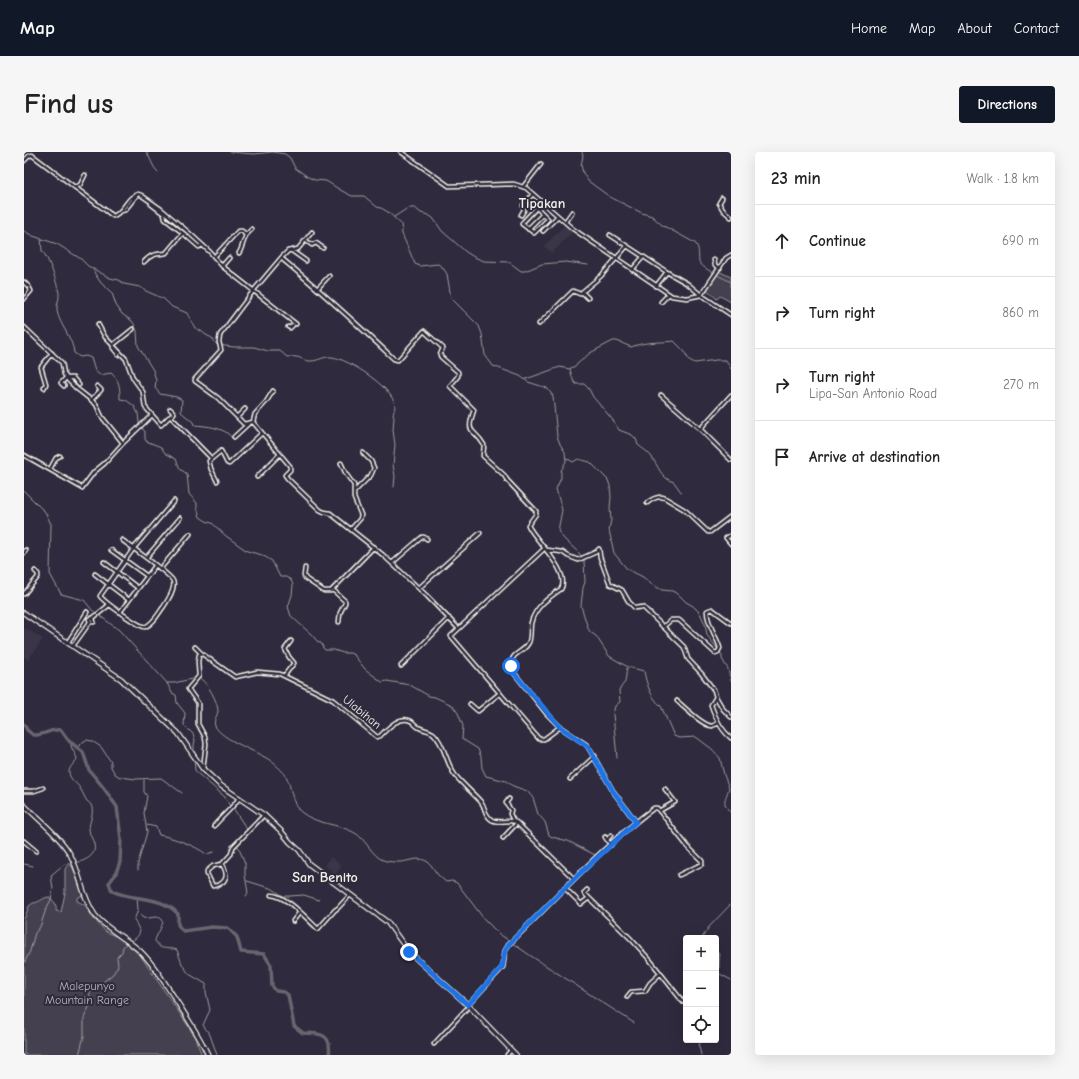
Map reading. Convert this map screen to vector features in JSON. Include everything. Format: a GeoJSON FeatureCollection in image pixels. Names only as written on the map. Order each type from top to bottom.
{"type":"FeatureCollection","features":[{"type":"Feature","properties":{"kind":"main road"},"geometry":{"type":"LineString","coordinates":[[24,613],[68,642],[129,686],[178,733],[203,770],[220,785],[264,815],[282,831],[309,864],[387,922],[414,957],[468,1006],[516,1055]]}},
{"type":"Feature","properties":{"kind":"main road"},"geometry":{"type":"LineString","coordinates":[[24,805],[68,851],[76,866],[86,898],[93,911],[102,922],[145,956],[160,976],[187,1018],[208,1055]]}},
{"type":"Feature","properties":{"kind":"street"},"geometry":{"type":"LineString","coordinates":[[403,152],[449,186],[514,184],[523,187],[565,222],[615,259],[656,286],[676,297],[687,298],[701,295],[718,272],[726,258],[731,255]]}},
{"type":"Feature","properties":{"kind":"street"},"geometry":{"type":"LineString","coordinates":[[24,161],[32,155],[108,214],[113,216],[116,216],[134,195],[138,194],[161,209],[202,245],[222,266],[254,290],[294,324],[290,328],[288,327]]}},
{"type":"Feature","properties":{"kind":"street"},"geometry":{"type":"LineString","coordinates":[[523,187],[542,164]]}},
{"type":"Feature","properties":{"kind":"street"},"geometry":{"type":"LineString","coordinates":[[74,187],[80,185],[85,175]]}},
{"type":"Feature","properties":{"kind":"street"},"geometry":{"type":"LineString","coordinates":[[521,215],[525,209],[523,205],[533,194]]}},
{"type":"Feature","properties":{"kind":"street"},"geometry":{"type":"LineString","coordinates":[[121,211],[124,210],[135,196],[138,195],[164,214],[166,220],[199,247],[202,245]]}},
{"type":"Feature","properties":{"kind":"street"},"geometry":{"type":"LineString","coordinates":[[722,198],[719,204],[720,206],[731,216]]}},
{"type":"Feature","properties":{"kind":"street"},"geometry":{"type":"LineString","coordinates":[[537,208],[548,220],[533,233],[522,224],[542,202]]}},
{"type":"Feature","properties":{"kind":"street"},"geometry":{"type":"LineString","coordinates":[[565,222],[572,212]]}},
{"type":"Feature","properties":{"kind":"street"},"geometry":{"type":"LineString","coordinates":[[528,229],[543,214]]}},
{"type":"Feature","properties":{"kind":"street"},"geometry":{"type":"LineString","coordinates":[[543,231],[558,216]]}},
{"type":"Feature","properties":{"kind":"street"},"geometry":{"type":"LineString","coordinates":[[239,253],[246,235],[252,229]]}},
{"type":"Feature","properties":{"kind":"street"},"geometry":{"type":"LineString","coordinates":[[214,257],[238,231],[242,231],[246,235]]}},
{"type":"Feature","properties":{"kind":"street"},"geometry":{"type":"LineString","coordinates":[[248,424],[244,424],[218,398],[195,381],[195,379],[221,350],[219,345],[220,335],[254,290],[288,251],[298,249],[312,232]]}},
{"type":"Feature","properties":{"kind":"street"},"geometry":{"type":"LineString","coordinates":[[144,262],[147,258],[155,254],[166,253],[183,233]]}},
{"type":"Feature","properties":{"kind":"street"},"geometry":{"type":"LineString","coordinates":[[610,235],[688,284],[701,295],[731,315]]}},
{"type":"Feature","properties":{"kind":"street"},"geometry":{"type":"LineString","coordinates":[[305,240],[312,246],[315,243],[323,248]]}},
{"type":"Feature","properties":{"kind":"street"},"geometry":{"type":"LineString","coordinates":[[540,324],[573,291],[580,294],[601,276],[627,246]]}},
{"type":"Feature","properties":{"kind":"street"},"geometry":{"type":"LineString","coordinates":[[292,251],[306,261]]}},
{"type":"Feature","properties":{"kind":"street"},"geometry":{"type":"LineString","coordinates":[[632,270],[644,257]]}},
{"type":"Feature","properties":{"kind":"street"},"geometry":{"type":"LineString","coordinates":[[222,266],[229,258]]}},
{"type":"Feature","properties":{"kind":"street"},"geometry":{"type":"LineString","coordinates":[[281,258],[396,360],[398,360],[406,352],[424,331],[441,346],[443,349],[440,356],[459,374],[450,384],[450,387],[474,410],[471,419],[471,430],[484,445],[483,456],[504,475],[506,480],[536,511],[536,514],[528,525],[555,562],[562,576],[563,587],[541,604],[531,622],[530,640],[513,656],[511,666],[513,672],[560,727],[587,746],[595,756],[613,791],[636,822]]}},
{"type":"Feature","properties":{"kind":"street"},"geometry":{"type":"LineString","coordinates":[[714,260],[715,265],[720,268]]}},
{"type":"Feature","properties":{"kind":"street"},"geometry":{"type":"LineString","coordinates":[[656,286],[667,272]]}},
{"type":"Feature","properties":{"kind":"street"},"geometry":{"type":"LineString","coordinates":[[317,289],[329,276]]}},
{"type":"Feature","properties":{"kind":"street"},"geometry":{"type":"LineString","coordinates":[[24,282],[31,289],[29,294],[24,299]]}},
{"type":"Feature","properties":{"kind":"street"},"geometry":{"type":"LineString","coordinates":[[582,292],[588,298]]}},
{"type":"Feature","properties":{"kind":"street"},"geometry":{"type":"LineString","coordinates":[[661,302],[669,294]]}},
{"type":"Feature","properties":{"kind":"street"},"geometry":{"type":"LineString","coordinates":[[98,324],[105,337],[126,359],[133,378],[142,389],[145,406],[161,425],[174,412],[170,409]]}},
{"type":"Feature","properties":{"kind":"street"},"geometry":{"type":"LineString","coordinates":[[24,327],[62,363],[66,378],[97,406],[102,417],[123,443]]}},
{"type":"Feature","properties":{"kind":"street"},"geometry":{"type":"LineString","coordinates":[[113,344],[133,329]]}},
{"type":"Feature","properties":{"kind":"street"},"geometry":{"type":"LineString","coordinates":[[113,344],[113,348],[118,355]]}},
{"type":"Feature","properties":{"kind":"street"},"geometry":{"type":"LineString","coordinates":[[44,388],[46,384],[41,368],[52,354]]}},
{"type":"Feature","properties":{"kind":"street"},"geometry":{"type":"LineString","coordinates":[[66,378],[74,379],[79,385]]}},
{"type":"Feature","properties":{"kind":"street"},"geometry":{"type":"LineString","coordinates":[[64,386],[61,383],[66,378]]}},
{"type":"Feature","properties":{"kind":"street"},"geometry":{"type":"LineString","coordinates":[[91,400],[101,390],[97,386]]}},
{"type":"Feature","properties":{"kind":"street"},"geometry":{"type":"LineString","coordinates":[[253,422],[255,414],[266,402],[273,391]]}},
{"type":"Feature","properties":{"kind":"street"},"geometry":{"type":"LineString","coordinates":[[661,395],[731,460]]}},
{"type":"Feature","properties":{"kind":"street"},"geometry":{"type":"LineString","coordinates":[[700,430],[731,395]]}},
{"type":"Feature","properties":{"kind":"street"},"geometry":{"type":"LineString","coordinates":[[237,417],[245,409]]}},
{"type":"Feature","properties":{"kind":"street"},"geometry":{"type":"LineString","coordinates":[[24,455],[82,488],[94,472],[105,463],[152,415]]}},
{"type":"Feature","properties":{"kind":"street"},"geometry":{"type":"LineString","coordinates":[[170,417],[211,458]]}},
{"type":"Feature","properties":{"kind":"street"},"geometry":{"type":"LineString","coordinates":[[253,422],[290,468],[285,477],[320,510],[330,513],[374,547],[419,588],[458,628]]}},
{"type":"Feature","properties":{"kind":"street"},"geometry":{"type":"LineString","coordinates":[[234,437],[248,424],[253,422]]}},
{"type":"Feature","properties":{"kind":"street"},"geometry":{"type":"LineString","coordinates":[[217,481],[208,463],[211,458],[221,451],[229,464],[262,433]]}},
{"type":"Feature","properties":{"kind":"street"},"geometry":{"type":"LineString","coordinates":[[354,492],[371,476],[374,468],[371,461],[363,453]]}},
{"type":"Feature","properties":{"kind":"street"},"geometry":{"type":"LineString","coordinates":[[257,477],[280,454]]}},
{"type":"Feature","properties":{"kind":"street"},"geometry":{"type":"LineString","coordinates":[[50,469],[56,458],[60,456]]}},
{"type":"Feature","properties":{"kind":"street"},"geometry":{"type":"LineString","coordinates":[[341,463],[346,474],[354,485],[354,498],[361,517],[351,529]]}},
{"type":"Feature","properties":{"kind":"street"},"geometry":{"type":"LineString","coordinates":[[647,503],[662,496],[685,510],[708,532],[731,516]]}},
{"type":"Feature","properties":{"kind":"street"},"geometry":{"type":"LineString","coordinates":[[122,540],[134,548],[155,566],[170,576],[173,581],[174,585],[167,601],[152,623],[145,627],[120,612],[100,596],[134,548],[174,501]]}},
{"type":"Feature","properties":{"kind":"street"},"geometry":{"type":"LineString","coordinates":[[146,558],[180,518]]}},
{"type":"Feature","properties":{"kind":"street"},"geometry":{"type":"LineString","coordinates":[[419,588],[480,533]]}},
{"type":"Feature","properties":{"kind":"street"},"geometry":{"type":"LineString","coordinates":[[160,569],[190,534]]}},
{"type":"Feature","properties":{"kind":"street"},"geometry":{"type":"LineString","coordinates":[[731,535],[726,538],[731,544]]}},
{"type":"Feature","properties":{"kind":"street"},"geometry":{"type":"LineString","coordinates":[[392,563],[422,537],[424,536],[427,539]]}},
{"type":"Feature","properties":{"kind":"street"},"geometry":{"type":"LineString","coordinates":[[304,568],[304,576],[306,580],[324,591],[329,592],[333,590],[374,547]]}},
{"type":"Feature","properties":{"kind":"street"},"geometry":{"type":"LineString","coordinates":[[545,549],[562,552],[578,560],[596,552],[599,549],[600,557],[610,584],[622,590],[629,602],[634,606],[638,608],[642,606],[684,647],[688,659],[714,690],[723,709],[731,717]]}},
{"type":"Feature","properties":{"kind":"street"},"geometry":{"type":"LineString","coordinates":[[545,549],[451,634],[452,638],[538,739],[544,739],[560,727]]}},
{"type":"Feature","properties":{"kind":"street"},"geometry":{"type":"LineString","coordinates":[[111,550],[147,576]]}},
{"type":"Feature","properties":{"kind":"street"},"geometry":{"type":"LineString","coordinates":[[104,562],[138,588]]}},
{"type":"Feature","properties":{"kind":"street"},"geometry":{"type":"LineString","coordinates":[[120,612],[155,566]]}},
{"type":"Feature","properties":{"kind":"street"},"geometry":{"type":"LineString","coordinates":[[24,594],[38,577],[38,574],[35,571]]}},
{"type":"Feature","properties":{"kind":"street"},"geometry":{"type":"LineString","coordinates":[[95,574],[130,600]]}},
{"type":"Feature","properties":{"kind":"street"},"geometry":{"type":"LineString","coordinates":[[333,590],[345,601],[340,613],[339,622]]}},
{"type":"Feature","properties":{"kind":"street"},"geometry":{"type":"LineString","coordinates":[[73,646],[90,622],[94,622],[93,618],[110,605]]}},
{"type":"Feature","properties":{"kind":"street"},"geometry":{"type":"LineString","coordinates":[[663,627],[671,620],[679,620],[715,653],[718,652],[720,648],[710,626],[707,611],[712,609],[731,623]]}},
{"type":"Feature","properties":{"kind":"street"},"geometry":{"type":"LineString","coordinates":[[68,642],[88,612]]}},
{"type":"Feature","properties":{"kind":"street"},"geometry":{"type":"LineString","coordinates":[[401,666],[449,618]]}},
{"type":"Feature","properties":{"kind":"street"},"geometry":{"type":"LineString","coordinates":[[284,676],[294,663],[285,649],[291,640]]}},
{"type":"Feature","properties":{"kind":"street","name":"Ulabihan"},"geometry":{"type":"LineString","coordinates":[[195,647],[234,677],[257,672],[280,674],[333,700],[377,737],[394,723],[406,719],[419,728],[432,732],[455,775],[470,792],[482,802],[484,811],[488,817],[495,821],[513,820]]}},
{"type":"Feature","properties":{"kind":"street"},"geometry":{"type":"LineString","coordinates":[[201,653],[199,655],[198,662],[199,676],[188,689],[198,703],[198,724],[205,737],[206,744],[203,770]]}},
{"type":"Feature","properties":{"kind":"street"},"geometry":{"type":"LineString","coordinates":[[470,704],[478,711],[500,693]]}},
{"type":"Feature","properties":{"kind":"street"},"geometry":{"type":"LineString","coordinates":[[716,697],[711,705],[718,718],[718,723],[731,738]]}},
{"type":"Feature","properties":{"kind":"street"},"geometry":{"type":"LineString","coordinates":[[677,702],[691,715],[709,725],[713,726],[718,723]]}},
{"type":"Feature","properties":{"kind":"street"},"geometry":{"type":"LineString","coordinates":[[570,779],[595,756]]}},
{"type":"Feature","properties":{"kind":"street"},"geometry":{"type":"LineString","coordinates":[[24,791],[34,791],[43,788]]}},
{"type":"Feature","properties":{"kind":"street"},"geometry":{"type":"LineString","coordinates":[[659,811],[675,802],[665,789]]}},
{"type":"Feature","properties":{"kind":"street"},"geometry":{"type":"LineString","coordinates":[[214,826],[226,811],[233,807],[239,798]]}},
{"type":"Feature","properties":{"kind":"street"},"geometry":{"type":"LineString","coordinates":[[509,799],[506,803],[511,810],[510,814],[513,820],[574,879]]}},
{"type":"Feature","properties":{"kind":"street"},"geometry":{"type":"LineString","coordinates":[[434,1044],[502,967],[506,948],[574,879],[636,822],[654,808],[659,811],[688,847],[702,861],[702,864],[679,875]]}},
{"type":"Feature","properties":{"kind":"street"},"geometry":{"type":"LineString","coordinates":[[222,864],[226,869],[227,875],[225,881],[220,885],[213,886],[207,871],[213,866],[222,864],[231,854],[233,847],[264,815]]}},
{"type":"Feature","properties":{"kind":"street"},"geometry":{"type":"LineString","coordinates":[[503,838],[517,823]]}},
{"type":"Feature","properties":{"kind":"street"},"geometry":{"type":"LineString","coordinates":[[607,840],[610,836]]}},
{"type":"Feature","properties":{"kind":"street"},"geometry":{"type":"LineString","coordinates":[[604,837],[611,845]]}},
{"type":"Feature","properties":{"kind":"street"},"geometry":{"type":"LineString","coordinates":[[24,841],[36,851]]}},
{"type":"Feature","properties":{"kind":"street"},"geometry":{"type":"LineString","coordinates":[[565,888],[581,904],[589,898]]}},
{"type":"Feature","properties":{"kind":"street"},"geometry":{"type":"LineString","coordinates":[[587,890],[584,893],[631,939],[661,973],[683,1002]]}},
{"type":"Feature","properties":{"kind":"street"},"geometry":{"type":"LineString","coordinates":[[271,895],[279,896],[300,912],[318,929],[350,895]]}},
{"type":"Feature","properties":{"kind":"street"},"geometry":{"type":"LineString","coordinates":[[293,921],[300,912]]}},
{"type":"Feature","properties":{"kind":"street"},"geometry":{"type":"LineString","coordinates":[[627,997],[631,992],[645,991],[650,983],[661,973]]}},
{"type":"Feature","properties":{"kind":"street"},"geometry":{"type":"LineString","coordinates":[[507,1055],[511,1050]]}},
{"type":"Feature","properties":{"kind":"shaded area"},"geometry":{"type":"Polygon","coordinates":[[[566,224],[573,231],[552,253],[544,246],[566,224]]]}},
{"type":"Feature","properties":{"kind":"shaded area"},"geometry":{"type":"Polygon","coordinates":[[[25,628],[43,639],[28,660],[24,657],[25,628]]]}},
{"type":"Feature","properties":{"kind":"shaded area"},"geometry":{"type":"Polygon","coordinates":[[[331,857],[342,866],[331,880],[327,877],[332,871],[324,865],[331,857]]]}},
{"type":"Feature","properties":{"kind":"green space"},"geometry":{"type":"Polygon","coordinates":[[[718,271],[731,277],[731,302],[720,296],[717,299],[706,289],[718,271]]]}},
{"type":"Feature","properties":{"kind":"green space","name":"Malepunyo Mountain Range"},"geometry":{"type":"Polygon","coordinates":[[[69,863],[73,868],[83,895],[77,898],[77,901],[85,905],[93,918],[106,932],[120,938],[140,955],[189,1027],[202,1055],[24,1055],[24,920],[29,906],[48,897],[55,902],[56,911],[61,912],[65,893],[65,869],[69,863]]]}},
{"type":"Feature","properties":{"kind":"waterway"},"geometry":{"type":"LineString","coordinates":[[146,152],[154,168],[158,172]]}},
{"type":"Feature","properties":{"kind":"waterway"},"geometry":{"type":"LineString","coordinates":[[230,152],[254,154],[273,152],[285,154],[290,158],[295,168],[308,177],[315,180],[326,181],[352,196],[364,196],[377,207],[388,212],[401,224],[402,234],[415,264],[420,266],[438,264],[443,268],[447,274],[451,298],[479,326],[482,334],[485,355],[493,366],[520,376],[528,382],[547,388],[553,396],[557,436],[565,452],[566,461],[561,471],[561,478],[556,489],[562,510],[558,531],[584,560],[585,582],[581,606],[588,628],[590,632],[596,636],[609,656],[628,667],[644,671],[654,699],[661,706],[674,736],[679,738],[696,737],[712,749],[720,758],[729,788],[725,799],[725,804],[731,813]]}},
{"type":"Feature","properties":{"kind":"waterway"},"geometry":{"type":"LineString","coordinates":[[582,152],[583,156],[581,165],[583,173],[588,181],[610,197],[642,213],[652,216],[662,225],[695,243],[698,249],[700,264],[731,282]]}},
{"type":"Feature","properties":{"kind":"waterway"},"geometry":{"type":"LineString","coordinates":[[394,217],[408,208],[415,208],[421,213],[433,218],[442,231],[474,257],[484,261],[509,262],[521,271],[525,271],[542,264],[566,262],[588,265]]}},
{"type":"Feature","properties":{"kind":"waterway"},"geometry":{"type":"LineString","coordinates":[[24,231],[33,236],[57,244],[81,259],[88,266],[110,278],[119,280],[124,284],[140,287],[164,299],[172,307],[187,313],[195,328],[212,338],[217,345],[254,347],[268,351],[280,351],[287,357],[298,357],[309,361],[332,357],[359,369],[379,383],[393,399],[395,406],[393,415],[395,445],[393,465],[395,476],[394,487]]}},
{"type":"Feature","properties":{"kind":"waterway"},"geometry":{"type":"LineString","coordinates":[[41,238],[42,251],[45,254],[55,277],[59,293],[57,311],[71,342],[74,353],[80,357],[86,356],[91,358],[95,371],[100,375],[111,373],[114,376],[120,388],[120,399],[126,400],[134,406],[138,413],[139,423],[145,432],[146,441],[161,447],[165,453],[176,459],[180,469],[187,474],[189,494],[197,503],[200,517],[212,523],[226,536],[247,551],[262,555],[272,561],[280,577],[286,577],[291,580],[293,585],[292,595],[288,607],[291,616],[322,644],[325,650],[350,653],[354,655],[365,669],[382,682],[387,681],[410,685],[429,696],[435,697],[452,705],[458,713],[463,726],[462,739],[478,749],[481,757],[482,768],[486,776],[506,781],[513,786],[527,791],[533,798],[538,814],[545,822],[549,835],[568,841],[595,855]]}},
{"type":"Feature","properties":{"kind":"waterway"},"geometry":{"type":"LineString","coordinates":[[93,269],[101,283],[112,293],[116,305],[122,314],[134,324],[137,331],[138,346],[153,370],[156,380],[155,388],[160,394],[177,397],[182,400],[181,412],[193,422],[194,425],[220,429],[225,431],[232,438]]}},
{"type":"Feature","properties":{"kind":"waterway"},"geometry":{"type":"LineString","coordinates":[[526,379],[560,367],[569,369],[575,366],[590,353],[613,341],[617,341],[631,347],[647,343],[674,341],[684,351],[689,360],[695,363],[726,360],[731,369]]}},
{"type":"Feature","properties":{"kind":"waterway"},"geometry":{"type":"LineString","coordinates":[[570,369],[573,380],[576,384],[584,384],[589,389],[593,397],[612,419],[619,430],[632,435],[636,439],[638,445],[651,456],[663,475],[674,482],[681,492]]}},
{"type":"Feature","properties":{"kind":"waterway"},"geometry":{"type":"LineString","coordinates":[[566,458],[573,462],[578,459],[590,462],[608,480],[611,497],[611,520],[609,530],[614,553],[627,569],[643,577],[651,584],[662,590],[672,591],[678,594],[700,613],[705,624],[707,635],[722,655],[722,659],[728,669],[731,681]]}},
{"type":"Feature","properties":{"kind":"waterway"},"geometry":{"type":"LineString","coordinates":[[24,491],[45,512],[51,524],[50,574],[61,594],[84,600],[92,610],[119,630],[167,683],[172,693],[176,695],[177,703],[185,713],[184,725],[193,734],[195,740],[194,754]]}},
{"type":"Feature","properties":{"kind":"waterway"},"geometry":{"type":"LineString","coordinates":[[617,758],[613,714],[615,706],[620,702],[619,690],[625,682],[627,668]]}},
{"type":"Feature","properties":{"kind":"waterway"},"geometry":{"type":"LineString","coordinates":[[167,683],[196,678]]}},
{"type":"Feature","properties":{"kind":"waterway"},"geometry":{"type":"LineString","coordinates":[[199,678],[209,687],[218,707],[215,726],[232,741],[265,757],[279,768],[286,776],[295,805],[301,812],[321,822],[342,827],[359,835],[376,855],[383,860],[389,862],[401,862],[414,859],[425,860],[446,882],[452,881],[457,883],[484,919],[498,933],[634,1023]]}},
{"type":"Feature","properties":{"kind":"waterway"},"geometry":{"type":"LineString","coordinates":[[24,724],[27,730],[33,735],[54,730],[61,730],[69,741],[83,752],[89,770],[117,807],[121,839],[120,862],[115,875],[109,883],[112,891],[155,901],[171,908],[178,914],[178,925],[183,931],[212,927],[228,928],[237,937],[241,952],[264,954],[271,965],[272,986],[276,991],[284,992],[288,995],[294,1026],[303,1033],[315,1033],[324,1036],[329,1043],[329,1055]]}},
{"type":"Feature","properties":{"kind":"waterway"},"geometry":{"type":"LineString","coordinates":[[78,747],[84,741],[92,741],[101,747],[111,762],[111,767],[115,774],[120,777],[136,779],[161,778],[182,793]]}},
{"type":"Feature","properties":{"kind":"waterway"},"geometry":{"type":"LineString","coordinates":[[71,743],[71,747],[77,759],[70,768],[69,775],[80,788],[92,808],[89,829],[94,848],[92,855],[83,861],[75,863]]}},
{"type":"Feature","properties":{"kind":"waterway"},"geometry":{"type":"LineString","coordinates":[[194,759],[195,770],[197,773],[225,797],[231,808]]}},
{"type":"Feature","properties":{"kind":"waterway"},"geometry":{"type":"LineString","coordinates":[[138,870],[138,863],[147,832],[144,813],[147,796],[144,792],[144,780]]}},
{"type":"Feature","properties":{"kind":"waterway"},"geometry":{"type":"LineString","coordinates":[[233,808],[248,831]]}},
{"type":"Feature","properties":{"kind":"waterway"},"geometry":{"type":"LineString","coordinates":[[147,825],[156,827],[159,835],[184,842],[206,854],[214,852]]}},
{"type":"Feature","properties":{"kind":"waterway"},"geometry":{"type":"LineString","coordinates":[[237,844],[245,863],[248,893],[246,896]]}},
{"type":"Feature","properties":{"kind":"waterway"},"geometry":{"type":"LineString","coordinates":[[24,964],[30,951],[35,933],[40,927],[46,909],[51,900],[53,889],[51,875],[63,865],[72,862]]}},
{"type":"Feature","properties":{"kind":"waterway"},"geometry":{"type":"LineString","coordinates":[[24,864],[33,866]]}},
{"type":"Feature","properties":{"kind":"waterway"},"geometry":{"type":"LineString","coordinates":[[247,881],[273,889],[283,896],[304,895],[319,900]]}},
{"type":"Feature","properties":{"kind":"waterway"},"geometry":{"type":"LineString","coordinates":[[130,941],[134,940],[139,935],[140,931],[134,920],[138,910],[137,897]]}},
{"type":"Feature","properties":{"kind":"waterway"},"geometry":{"type":"LineString","coordinates":[[704,935],[709,927],[731,904]]}},
{"type":"Feature","properties":{"kind":"waterway"},"geometry":{"type":"LineString","coordinates":[[137,912],[143,918],[156,917],[162,920],[163,923],[155,941],[161,948],[177,950],[182,964],[189,974],[206,984],[206,992],[210,1010],[203,1025],[210,1035],[217,1055]]}},
{"type":"Feature","properties":{"kind":"waterway"},"geometry":{"type":"LineString","coordinates":[[79,1055],[84,1036],[84,1018],[89,1007],[90,993],[113,974],[118,966],[117,957],[122,952],[123,947],[127,942]]}},
{"type":"Feature","properties":{"kind":"waterway"},"geometry":{"type":"LineString","coordinates":[[719,954],[719,961]]}},
{"type":"Feature","properties":{"kind":"waterway"},"geometry":{"type":"LineString","coordinates":[[720,974],[731,980]]}},
{"type":"Feature","properties":{"kind":"waterway"},"geometry":{"type":"LineString","coordinates":[[700,1043],[699,1046],[701,1055]]}},
{"type":"Feature","properties":{"kind":"district","name":"Tipakan"},"geometry":{"type":"Point","coordinates":[542,203]}},
{"type":"Feature","properties":{"kind":"district","name":"San Benito"},"geometry":{"type":"Point","coordinates":[325,877]}},
{"type":"Feature","properties":{"kind":"route"},"geometry":{"type":"LineString","coordinates":[[409,952],[468,1005],[502,967],[504,964],[505,951],[509,944],[588,865],[636,822],[620,803],[595,756],[587,746],[567,733],[546,713],[513,672],[511,666]]}}]}
